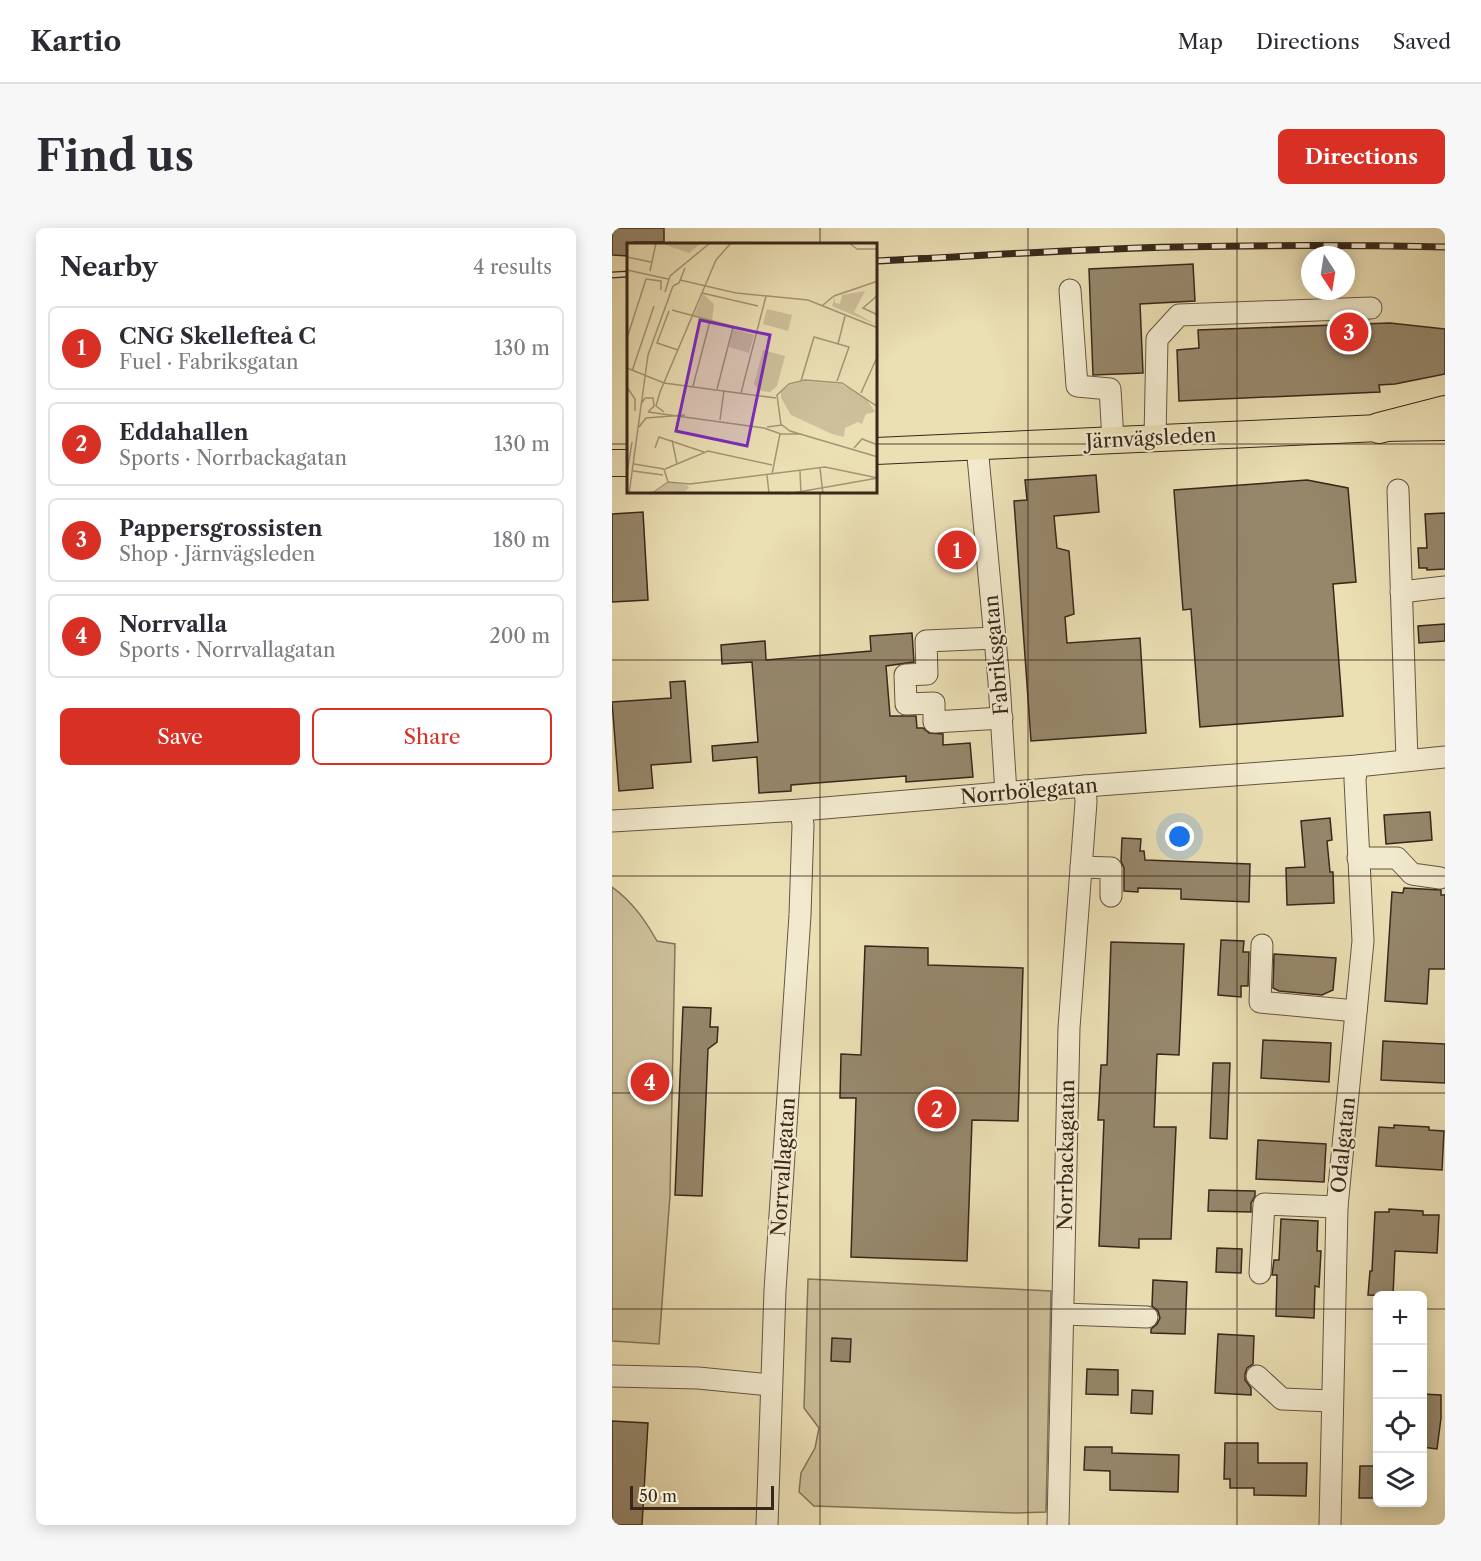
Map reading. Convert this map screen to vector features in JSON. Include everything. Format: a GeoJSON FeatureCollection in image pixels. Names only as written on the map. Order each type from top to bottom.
{"type":"FeatureCollection","features":[{"type":"Feature","properties":{"kind":"highway"},"geometry":{"type":"LineString","coordinates":[[1379,428],[1440,422]]}},
{"type":"Feature","properties":{"kind":"main road","name":"Järnvägsleden"},"geometry":{"type":"LineString","coordinates":[[878,451],[1379,428]]}},
{"type":"Feature","properties":{"kind":"main road"},"geometry":{"type":"LineString","coordinates":[[612,464],[627,463]]}},
{"type":"Feature","properties":{"kind":"street"},"geometry":{"type":"LineString","coordinates":[[1070,290],[1077,386],[1110,389],[1113,440]]}},
{"type":"Feature","properties":{"kind":"street"},"geometry":{"type":"LineString","coordinates":[[1155,438],[1157,339],[1179,315],[1371,308]]}},
{"type":"Feature","properties":{"kind":"street","name":"Fabriksgatan"},"geometry":{"type":"LineString","coordinates":[[977,446],[1002,718],[1006,793]]}},
{"type":"Feature","properties":{"kind":"street"},"geometry":{"type":"LineString","coordinates":[[1398,490],[1407,760]]}},
{"type":"Feature","properties":{"kind":"street"},"geometry":{"type":"LineString","coordinates":[[1401,592],[1445,587]]}},
{"type":"Feature","properties":{"kind":"street"},"geometry":{"type":"LineString","coordinates":[[995,638],[926,641],[927,674],[905,675],[906,704],[933,703],[934,722],[1002,718]]}},
{"type":"Feature","properties":{"kind":"street","name":"Norrbölegatan"},"geometry":{"type":"LineString","coordinates":[[612,821],[801,810],[1358,766],[1445,757]]}},
{"type":"Feature","properties":{"kind":"street","name":"Odalgatan"},"geometry":{"type":"LineString","coordinates":[[1330,1525],[1337,1207],[1363,941],[1354,780],[1358,766]]}},
{"type":"Feature","properties":{"kind":"street","name":"Norrbackagatan"},"geometry":{"type":"LineString","coordinates":[[1058,1525],[1069,1028],[1086,802],[1085,786]]}},
{"type":"Feature","properties":{"kind":"street","name":"Norrvallagatan"},"geometry":{"type":"LineString","coordinates":[[767,1525],[775,1290],[800,915],[803,825],[801,810]]}},
{"type":"Feature","properties":{"kind":"street"},"geometry":{"type":"LineString","coordinates":[[1358,858],[1397,858],[1412,874],[1440,878]]}},
{"type":"Feature","properties":{"kind":"street"},"geometry":{"type":"LineString","coordinates":[[1081,867],[1111,868],[1111,896]]}},
{"type":"Feature","properties":{"kind":"street"},"geometry":{"type":"LineString","coordinates":[[1262,945],[1260,1002],[1356,1011]]}},
{"type":"Feature","properties":{"kind":"street"},"geometry":{"type":"LineString","coordinates":[[1260,1273],[1264,1204],[1337,1207]]}},
{"type":"Feature","properties":{"kind":"street"},"geometry":{"type":"LineString","coordinates":[[1063,1314],[1147,1317]]}},
{"type":"Feature","properties":{"kind":"street"},"geometry":{"type":"LineString","coordinates":[[612,1376],[698,1378],[771,1385]]}},
{"type":"Feature","properties":{"kind":"street"},"geometry":{"type":"LineString","coordinates":[[1257,1376],[1282,1399],[1332,1401]]}},
{"type":"Feature","properties":{"kind":"street"},"geometry":{"type":"LineString","coordinates":[[767,1525],[778,1525]]}},
{"type":"Feature","properties":{"kind":"shaded area"},"geometry":{"type":"Polygon","coordinates":[[[612,887],[638,911],[657,941],[675,944],[670,1195],[659,1344],[612,1341],[612,887]]]}},
{"type":"Feature","properties":{"kind":"shaded area"},"geometry":{"type":"Polygon","coordinates":[[[808,1279],[1051,1291],[1046,1512],[1015,1513],[814,1506],[799,1492],[801,1473],[815,1448],[819,1428],[804,1408],[808,1279]]]}},
{"type":"Feature","properties":{"kind":"building"},"geometry":{"type":"Polygon","coordinates":[[[612,228],[664,228],[664,242],[627,243],[627,256],[612,255],[612,228]]]}},
{"type":"Feature","properties":{"kind":"building"},"geometry":{"type":"Polygon","coordinates":[[[1193,264],[1195,301],[1140,304],[1143,373],[1093,375],[1089,269],[1193,264]]]}},
{"type":"Feature","properties":{"kind":"building"},"geometry":{"type":"Polygon","coordinates":[[[1390,323],[1445,329],[1445,374],[1379,385],[1380,392],[1179,401],[1177,350],[1199,348],[1198,330],[1390,323]]]}},
{"type":"Feature","properties":{"kind":"building"},"geometry":{"type":"Polygon","coordinates":[[[1096,475],[1099,512],[1054,516],[1057,548],[1069,551],[1074,614],[1065,617],[1067,643],[1140,638],[1146,733],[1031,741],[1014,501],[1027,500],[1025,480],[1096,475]]]}},
{"type":"Feature","properties":{"kind":"building"},"geometry":{"type":"Polygon","coordinates":[[[1307,480],[1348,488],[1356,582],[1333,584],[1343,716],[1200,727],[1191,609],[1183,610],[1174,490],[1307,480]]]}},
{"type":"Feature","properties":{"kind":"building"},"geometry":{"type":"Polygon","coordinates":[[[643,512],[648,600],[612,602],[612,514],[643,512]]]}},
{"type":"Feature","properties":{"kind":"building"},"geometry":{"type":"Polygon","coordinates":[[[1445,513],[1445,569],[1419,568],[1418,548],[1427,548],[1425,514],[1445,513]]]}},
{"type":"Feature","properties":{"kind":"building"},"geometry":{"type":"Polygon","coordinates":[[[1445,624],[1445,641],[1419,643],[1418,626],[1445,624]]]}},
{"type":"Feature","properties":{"kind":"building"},"geometry":{"type":"Polygon","coordinates":[[[912,633],[914,662],[886,666],[890,716],[916,716],[917,728],[923,728],[929,733],[943,734],[943,745],[970,743],[973,777],[906,782],[906,776],[791,785],[791,791],[759,793],[757,757],[713,761],[712,746],[758,742],[752,662],[722,664],[721,645],[765,641],[766,660],[871,651],[870,636],[912,633]]]}},
{"type":"Feature","properties":{"kind":"building"},"geometry":{"type":"Polygon","coordinates":[[[685,681],[691,762],[651,765],[653,788],[619,791],[612,702],[671,698],[670,682],[685,681]]]}},
{"type":"Feature","properties":{"kind":"building"},"geometry":{"type":"Polygon","coordinates":[[[1430,812],[1432,840],[1386,844],[1384,815],[1430,812]]]}},
{"type":"Feature","properties":{"kind":"building"},"geometry":{"type":"Polygon","coordinates":[[[1330,818],[1332,840],[1327,841],[1330,872],[1333,872],[1334,903],[1287,905],[1286,868],[1305,867],[1301,821],[1330,818]]]}},
{"type":"Feature","properties":{"kind":"building"},"geometry":{"type":"Polygon","coordinates":[[[1122,838],[1141,839],[1140,851],[1144,851],[1145,860],[1250,864],[1249,902],[1181,899],[1181,889],[1138,888],[1138,892],[1124,891],[1124,868],[1121,861],[1122,838]]]}},
{"type":"Feature","properties":{"kind":"building"},"geometry":{"type":"Polygon","coordinates":[[[1404,888],[1441,890],[1441,895],[1445,895],[1445,969],[1429,969],[1427,1004],[1385,1001],[1392,892],[1403,893],[1404,888]]]}},
{"type":"Feature","properties":{"kind":"building"},"geometry":{"type":"Polygon","coordinates":[[[1221,940],[1244,941],[1243,952],[1249,952],[1248,986],[1241,986],[1241,997],[1218,995],[1221,940]]]}},
{"type":"Feature","properties":{"kind":"building"},"geometry":{"type":"Polygon","coordinates":[[[1111,942],[1184,944],[1179,1055],[1157,1054],[1154,1127],[1176,1127],[1171,1239],[1139,1239],[1139,1248],[1099,1246],[1104,1120],[1098,1120],[1101,1065],[1107,1065],[1111,942]]]}},
{"type":"Feature","properties":{"kind":"building"},"geometry":{"type":"Polygon","coordinates":[[[865,946],[928,948],[928,965],[1023,968],[1018,1121],[972,1120],[967,1261],[851,1257],[856,1098],[840,1098],[841,1054],[861,1055],[865,946]]]}},
{"type":"Feature","properties":{"kind":"building"},"geometry":{"type":"Polygon","coordinates":[[[1274,954],[1336,958],[1333,990],[1322,995],[1279,991],[1273,988],[1274,954]]]}},
{"type":"Feature","properties":{"kind":"building"},"geometry":{"type":"Polygon","coordinates":[[[683,1007],[711,1008],[710,1027],[718,1027],[717,1042],[708,1049],[702,1196],[675,1195],[683,1007]]]}},
{"type":"Feature","properties":{"kind":"building"},"geometry":{"type":"Polygon","coordinates":[[[1263,1040],[1331,1043],[1329,1082],[1261,1078],[1263,1040]]]}},
{"type":"Feature","properties":{"kind":"building"},"geometry":{"type":"Polygon","coordinates":[[[1383,1041],[1445,1044],[1445,1083],[1381,1080],[1383,1041]]]}},
{"type":"Feature","properties":{"kind":"building"},"geometry":{"type":"Polygon","coordinates":[[[1213,1063],[1230,1063],[1227,1139],[1210,1138],[1213,1063]]]}},
{"type":"Feature","properties":{"kind":"building"},"geometry":{"type":"Polygon","coordinates":[[[1394,1125],[1429,1127],[1429,1130],[1444,1131],[1442,1170],[1376,1166],[1379,1127],[1394,1128],[1394,1125]]]}},
{"type":"Feature","properties":{"kind":"building"},"geometry":{"type":"Polygon","coordinates":[[[1258,1140],[1326,1144],[1324,1182],[1256,1179],[1258,1140]]]}},
{"type":"Feature","properties":{"kind":"building"},"geometry":{"type":"Polygon","coordinates":[[[1209,1190],[1255,1191],[1251,1212],[1208,1211],[1209,1190]]]}},
{"type":"Feature","properties":{"kind":"building"},"geometry":{"type":"Polygon","coordinates":[[[1389,1209],[1423,1211],[1423,1215],[1439,1215],[1437,1253],[1395,1251],[1393,1291],[1373,1291],[1373,1295],[1368,1295],[1370,1271],[1372,1271],[1375,1212],[1389,1212],[1389,1209]]]}},
{"type":"Feature","properties":{"kind":"building"},"geometry":{"type":"Polygon","coordinates":[[[1281,1219],[1318,1221],[1317,1251],[1321,1251],[1319,1287],[1315,1286],[1314,1318],[1276,1316],[1277,1275],[1272,1275],[1274,1260],[1279,1260],[1281,1219]]]}},
{"type":"Feature","properties":{"kind":"building"},"geometry":{"type":"Polygon","coordinates":[[[1217,1248],[1242,1249],[1241,1273],[1216,1272],[1217,1248]]]}},
{"type":"Feature","properties":{"kind":"building"},"geometry":{"type":"Polygon","coordinates":[[[1153,1280],[1187,1282],[1185,1334],[1151,1333],[1151,1329],[1160,1318],[1158,1311],[1152,1306],[1153,1280]]]}},
{"type":"Feature","properties":{"kind":"building"},"geometry":{"type":"Polygon","coordinates":[[[1218,1334],[1254,1336],[1253,1364],[1247,1368],[1245,1374],[1245,1380],[1251,1388],[1251,1395],[1215,1393],[1218,1334]]]}},
{"type":"Feature","properties":{"kind":"building"},"geometry":{"type":"Polygon","coordinates":[[[832,1338],[851,1339],[850,1362],[831,1361],[832,1338]]]}},
{"type":"Feature","properties":{"kind":"building"},"geometry":{"type":"Polygon","coordinates":[[[1087,1369],[1118,1370],[1118,1395],[1086,1394],[1087,1369]]]}},
{"type":"Feature","properties":{"kind":"building"},"geometry":{"type":"Polygon","coordinates":[[[1132,1390],[1153,1391],[1152,1414],[1131,1413],[1132,1390]]]}},
{"type":"Feature","properties":{"kind":"building"},"geometry":{"type":"Polygon","coordinates":[[[1427,1394],[1441,1395],[1437,1449],[1427,1448],[1427,1394]]]}},
{"type":"Feature","properties":{"kind":"building"},"geometry":{"type":"Polygon","coordinates":[[[612,1421],[648,1423],[642,1525],[612,1525],[612,1421]]]}},
{"type":"Feature","properties":{"kind":"building"},"geometry":{"type":"Polygon","coordinates":[[[1225,1443],[1258,1443],[1258,1463],[1307,1463],[1306,1496],[1254,1495],[1254,1488],[1230,1488],[1230,1479],[1224,1479],[1225,1443]]]}},
{"type":"Feature","properties":{"kind":"building"},"geometry":{"type":"Polygon","coordinates":[[[1085,1447],[1112,1447],[1112,1453],[1179,1455],[1178,1492],[1110,1490],[1110,1471],[1084,1470],[1085,1447]]]}},
{"type":"Feature","properties":{"kind":"building"},"geometry":{"type":"Polygon","coordinates":[[[1360,1466],[1373,1466],[1373,1498],[1359,1498],[1360,1466]]]}},
{"type":"Feature","properties":{"kind":"railway"},"geometry":{"type":"LineString","coordinates":[[878,261],[1176,247],[1445,247]]}},
{"type":"Feature","properties":{"kind":"railway"},"geometry":{"type":"LineString","coordinates":[[612,275],[627,274]]}},
{"type":"Feature","properties":{"kind":"place","name":"Pappersgrossisten"},"geometry":{"type":"Point","coordinates":[1349,332]}},
{"type":"Feature","properties":{"kind":"place","name":"CNG Skellefteå C"},"geometry":{"type":"Point","coordinates":[957,550]}},
{"type":"Feature","properties":{"kind":"place","name":"Norrvalla"},"geometry":{"type":"Point","coordinates":[650,1082]}},
{"type":"Feature","properties":{"kind":"place","name":"Eddahallen"},"geometry":{"type":"Point","coordinates":[937,1109]}}]}
